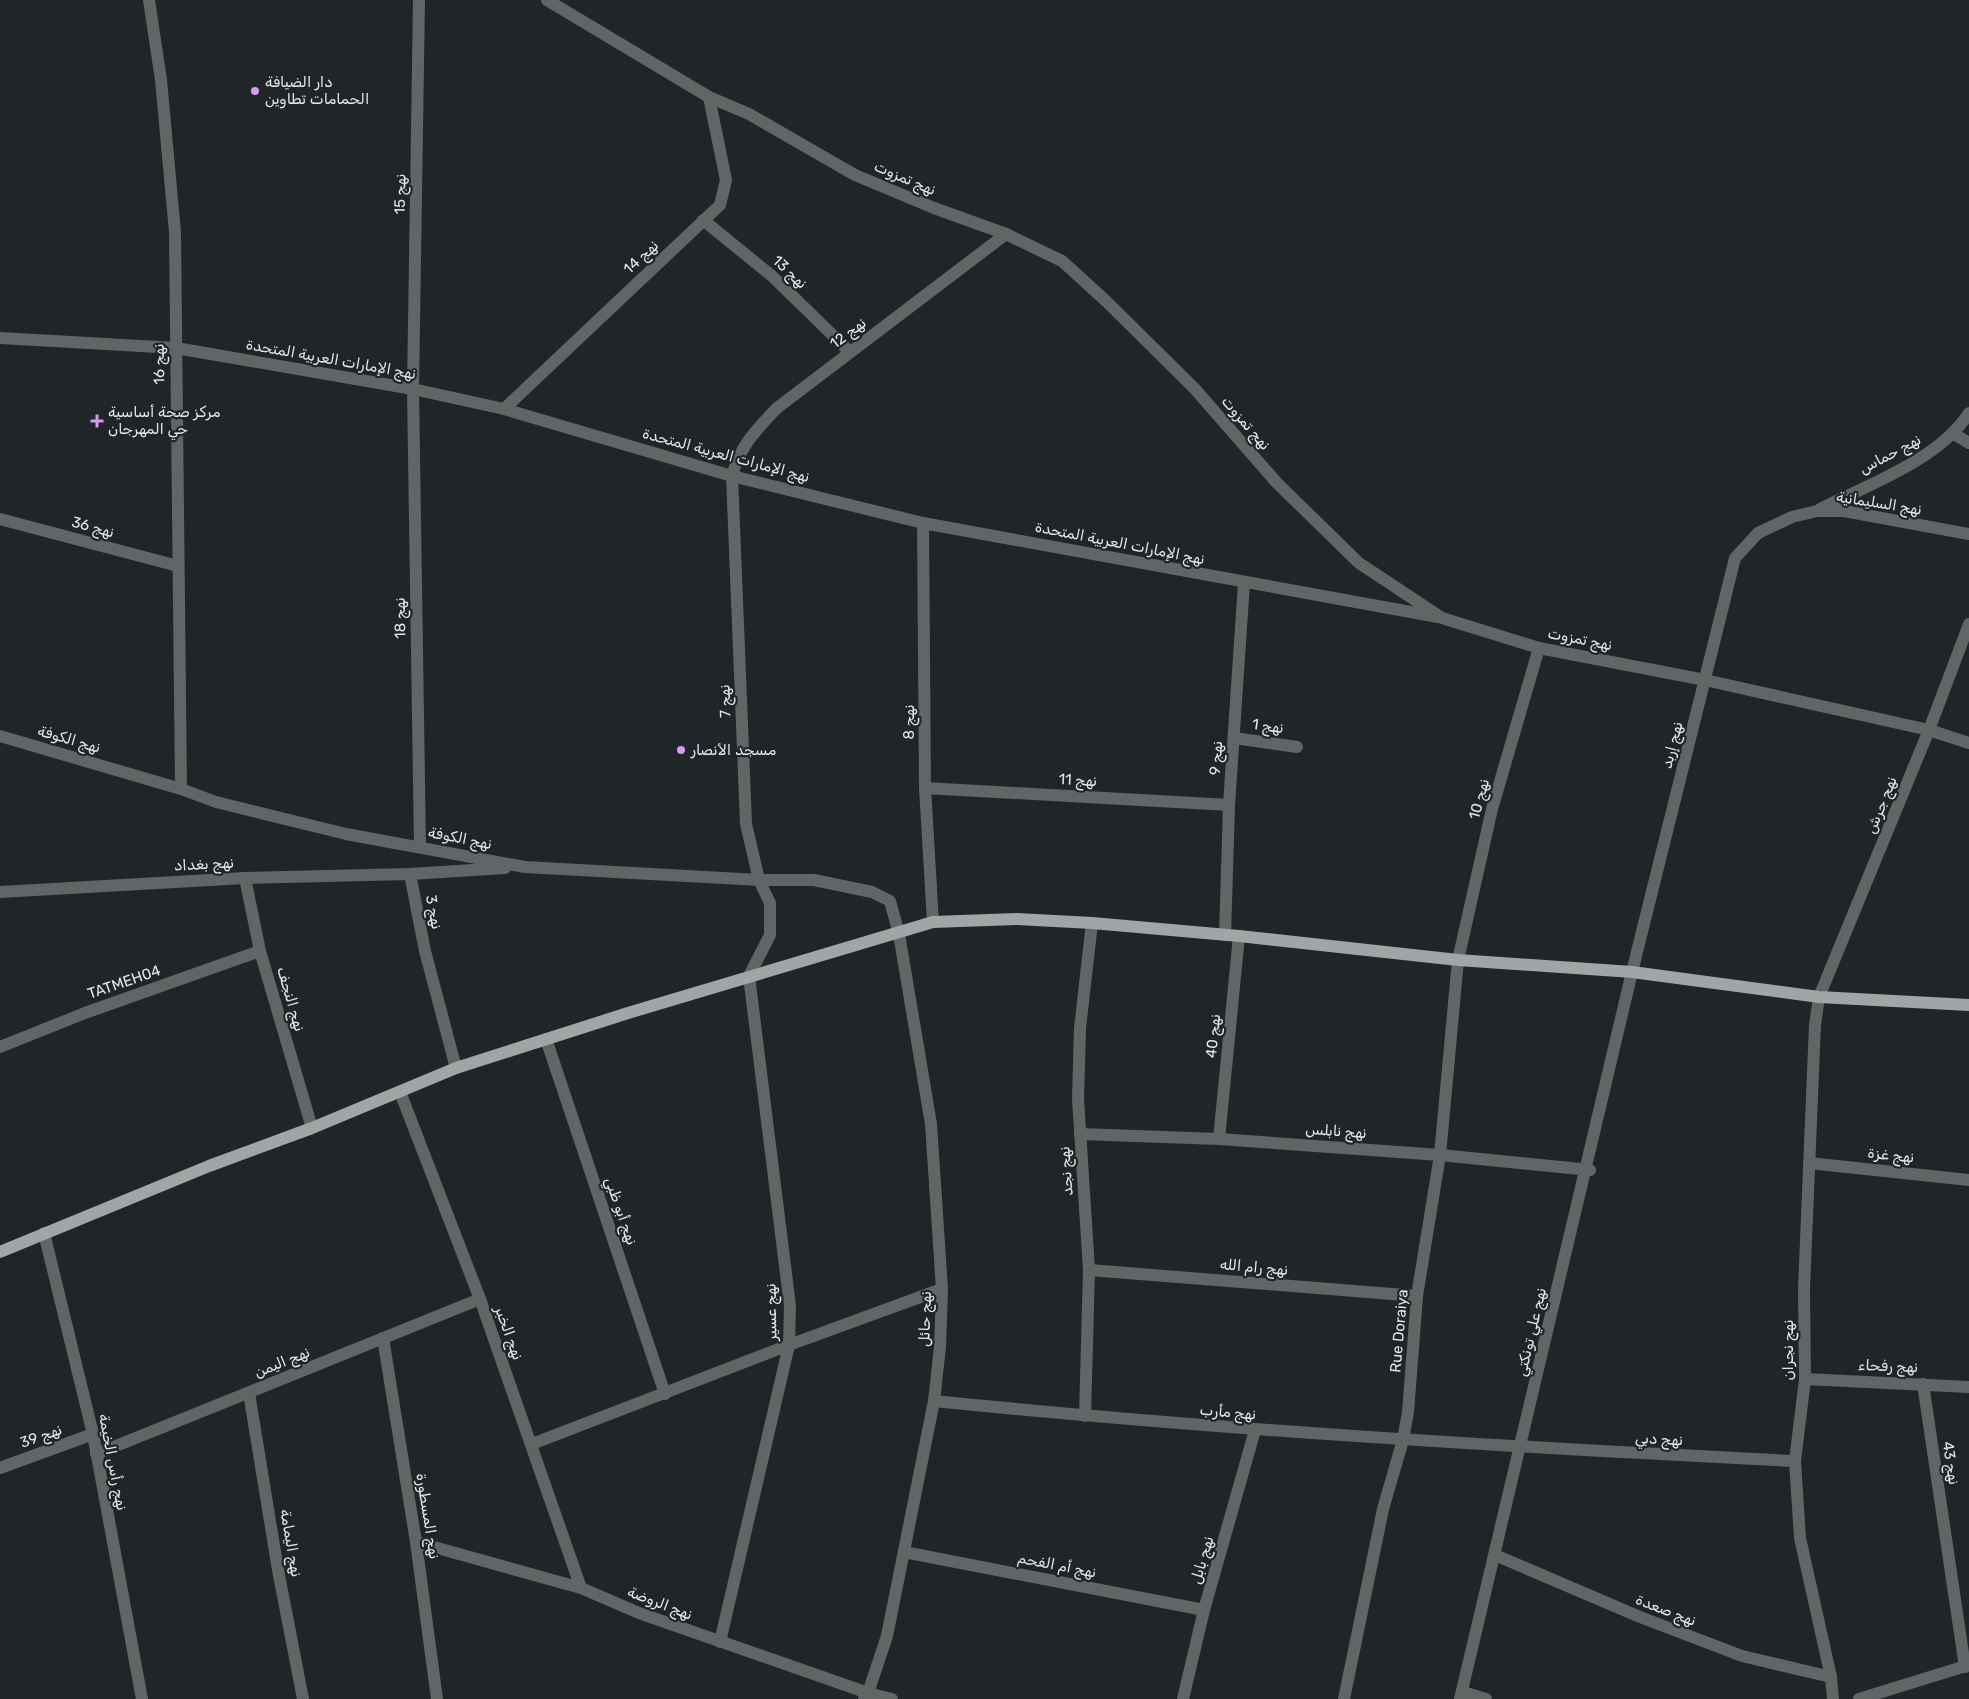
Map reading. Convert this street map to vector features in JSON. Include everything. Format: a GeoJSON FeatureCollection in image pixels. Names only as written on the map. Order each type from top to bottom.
{"type":"FeatureCollection","features":[{"type":"Feature","properties":{"kind":"main road"},"geometry":{"type":"LineString","coordinates":[[0,1252],[209,1166],[312,1128],[456,1068],[749,976],[934,922],[1017,919],[1092,924],[1239,936],[1458,960],[1632,972],[1819,998],[1969,1005]]}},
{"type":"Feature","properties":{"kind":"street","name":"نهج 16"},"geometry":{"type":"LineString","coordinates":[[149,0],[161,80],[175,232],[181,789]]}},
{"type":"Feature","properties":{"kind":"street","name":"نهج 15"},"geometry":{"type":"LineString","coordinates":[[413,389],[419,0]]}},
{"type":"Feature","properties":{"kind":"street","name":"نهج تمزوت"},"geometry":{"type":"LineString","coordinates":[[547,0],[709,97],[749,114],[855,175],[934,208],[1006,234],[1062,261],[1106,301],[1195,389],[1277,484],[1359,563],[1442,618],[1539,648],[1705,680],[1930,730],[1969,743]]}},
{"type":"Feature","properties":{"kind":"street","name":"نهج 14"},"geometry":{"type":"LineString","coordinates":[[504,409],[720,205],[726,180],[709,97]]}},
{"type":"Feature","properties":{"kind":"street","name":"نهج 13"},"geometry":{"type":"LineString","coordinates":[[704,220],[772,276],[850,352]]}},
{"type":"Feature","properties":{"kind":"street","name":"نهج 12"},"geometry":{"type":"LineString","coordinates":[[732,476],[738,456],[756,430],[778,408],[1006,234]]}},
{"type":"Feature","properties":{"kind":"street","name":"نهج الإمارات العربية المتحدة"},"geometry":{"type":"LineString","coordinates":[[0,338],[176,348],[413,389],[504,409],[569,426],[732,476],[923,523],[1442,618]]}},
{"type":"Feature","properties":{"kind":"street","name":"نهج 18"},"geometry":{"type":"LineString","coordinates":[[413,389],[420,847]]}},
{"type":"Feature","properties":{"kind":"street","name":"نهج حماس"},"geometry":{"type":"LineString","coordinates":[[1817,511],[1928,454],[1954,434],[1969,413]]}},
{"type":"Feature","properties":{"kind":"street"},"geometry":{"type":"LineString","coordinates":[[1954,434],[1969,443]]}},
{"type":"Feature","properties":{"kind":"street","name":"نهج 7"},"geometry":{"type":"LineString","coordinates":[[732,476],[746,824],[759,880],[770,903],[770,935],[749,976]]}},
{"type":"Feature","properties":{"kind":"street","name":"نهج السليمانية"},"geometry":{"type":"LineString","coordinates":[[1758,533],[1792,517],[1817,511],[1844,512],[1969,534]]}},
{"type":"Feature","properties":{"kind":"street","name":"نهج 36"},"geometry":{"type":"LineString","coordinates":[[0,519],[178,566]]}},
{"type":"Feature","properties":{"kind":"street","name":"نهج 8"},"geometry":{"type":"LineString","coordinates":[[923,523],[926,645],[925,788],[934,922]]}},
{"type":"Feature","properties":{"kind":"street","name":"نهج إربد"},"geometry":{"type":"LineString","coordinates":[[1632,972],[1735,558],[1758,533]]}},
{"type":"Feature","properties":{"kind":"street","name":"نهج 9"},"geometry":{"type":"LineString","coordinates":[[1226,935],[1229,805],[1244,583]]}},
{"type":"Feature","properties":{"kind":"street","name":"نهج جرش"},"geometry":{"type":"LineString","coordinates":[[1819,998],[1930,730],[1969,624]]}},
{"type":"Feature","properties":{"kind":"street","name":"نهج 10"},"geometry":{"type":"LineString","coordinates":[[1458,960],[1492,809],[1539,648]]}},
{"type":"Feature","properties":{"kind":"street","name":"نهج الكوفة"},"geometry":{"type":"LineString","coordinates":[[0,736],[181,789],[216,802],[346,834],[524,867],[759,880],[814,880],[872,892],[890,902],[898,934]]}},
{"type":"Feature","properties":{"kind":"street","name":"نهج 1"},"geometry":{"type":"LineString","coordinates":[[1234,738],[1297,747]]}},
{"type":"Feature","properties":{"kind":"street","name":"نهج 11"},"geometry":{"type":"LineString","coordinates":[[925,788],[1229,805]]}},
{"type":"Feature","properties":{"kind":"street","name":"نهج 3"},"geometry":{"type":"LineString","coordinates":[[456,1068],[425,952],[410,874],[524,867]]}},
{"type":"Feature","properties":{"kind":"street","name":"نهج بغداد"},"geometry":{"type":"LineString","coordinates":[[0,892],[245,878],[410,874]]}},
{"type":"Feature","properties":{"kind":"street","name":"نهج النجف"},"geometry":{"type":"LineString","coordinates":[[245,878],[260,951],[312,1128]]}},
{"type":"Feature","properties":{"kind":"street","name":"نهج نجد"},"geometry":{"type":"LineString","coordinates":[[1085,1416],[1089,1270],[1080,1134],[1080,1028],[1092,924]]}},
{"type":"Feature","properties":{"kind":"street","name":"نهج حائل"},"geometry":{"type":"LineString","coordinates":[[866,1696],[887,1636],[934,1401],[940,1347],[942,1289],[931,1124],[898,934]]}},
{"type":"Feature","properties":{"kind":"street","name":"نهج 40"},"geometry":{"type":"LineString","coordinates":[[1219,1139],[1239,936]]}},
{"type":"Feature","properties":{"kind":"street","name":"TATMEH04"},"geometry":{"type":"LineString","coordinates":[[0,1046],[85,1013],[260,951]]}},
{"type":"Feature","properties":{"kind":"street","name":"Rue Doraiya"},"geometry":{"type":"LineString","coordinates":[[1344,1699],[1382,1508],[1403,1440],[1408,1412],[1417,1296],[1440,1155],[1458,960]]}},
{"type":"Feature","properties":{"kind":"street","name":"نهج علي تونكتي"},"geometry":{"type":"LineString","coordinates":[[1461,1695],[1588,1170],[1632,972]]}},
{"type":"Feature","properties":{"kind":"street","name":"نهج عسير"},"geometry":{"type":"LineString","coordinates":[[720,1642],[789,1345],[790,1306],[785,1253],[749,976]]}},
{"type":"Feature","properties":{"kind":"street","name":"نهج نجران"},"geometry":{"type":"LineString","coordinates":[[1819,998],[1815,1025],[1804,1290],[1805,1379],[1796,1462],[1800,1538],[1831,1676],[1833,1699]]}},
{"type":"Feature","properties":{"kind":"street","name":"نهج أبو ظبي"},"geometry":{"type":"LineString","coordinates":[[546,1039],[665,1394]]}},
{"type":"Feature","properties":{"kind":"street","name":"نهج الخبر"},"geometry":{"type":"LineString","coordinates":[[400,1092],[480,1299],[581,1588]]}},
{"type":"Feature","properties":{"kind":"street","name":"نهج نابلس"},"geometry":{"type":"LineString","coordinates":[[1080,1134],[1219,1139],[1440,1155],[1588,1170]]}},
{"type":"Feature","properties":{"kind":"street","name":"نهج غزة"},"geometry":{"type":"LineString","coordinates":[[1809,1163],[1969,1180]]}},
{"type":"Feature","properties":{"kind":"street","name":"نهج رأس الخيمة"},"geometry":{"type":"LineString","coordinates":[[44,1233],[93,1434],[142,1699]]}},
{"type":"Feature","properties":{"kind":"street","name":"نهج رام الله"},"geometry":{"type":"LineString","coordinates":[[1089,1270],[1417,1296]]}},
{"type":"Feature","properties":{"kind":"street"},"geometry":{"type":"LineString","coordinates":[[532,1444],[789,1345],[942,1289]]}},
{"type":"Feature","properties":{"kind":"street","name":"نهج اليمن"},"geometry":{"type":"LineString","coordinates":[[96,1454],[480,1299]]}},
{"type":"Feature","properties":{"kind":"street","name":"نهج المسطورة"},"geometry":{"type":"LineString","coordinates":[[383,1338],[416,1542],[437,1699]]}},
{"type":"Feature","properties":{"kind":"street","name":"نهج رفحاء"},"geometry":{"type":"LineString","coordinates":[[1805,1379],[1969,1387]]}},
{"type":"Feature","properties":{"kind":"street","name":"نهج 43"},"geometry":{"type":"LineString","coordinates":[[1923,1384],[1967,1666]]}},
{"type":"Feature","properties":{"kind":"street","name":"نهج اليمامة"},"geometry":{"type":"LineString","coordinates":[[249,1393],[278,1570],[303,1699]]}},
{"type":"Feature","properties":{"kind":"street","name":"نهج مأرب"},"geometry":{"type":"LineString","coordinates":[[934,1401],[1255,1430],[1521,1448]]}},
{"type":"Feature","properties":{"kind":"street","name":"نهج بابل"},"geometry":{"type":"LineString","coordinates":[[1183,1699],[1204,1610],[1255,1430]]}},
{"type":"Feature","properties":{"kind":"street","name":"نهج 39"},"geometry":{"type":"LineString","coordinates":[[0,1468],[93,1434]]}},
{"type":"Feature","properties":{"kind":"street","name":"نهج دبي"},"geometry":{"type":"LineString","coordinates":[[1521,1448],[1796,1462]]}},
{"type":"Feature","properties":{"kind":"street","name":"نهج الروضة"},"geometry":{"type":"LineString","coordinates":[[416,1542],[581,1588],[639,1614],[866,1696],[892,1699]]}},
{"type":"Feature","properties":{"kind":"street","name":"نهج أم الفحم"},"geometry":{"type":"LineString","coordinates":[[904,1552],[1204,1610]]}},
{"type":"Feature","properties":{"kind":"street","name":"نهج صعدة"},"geometry":{"type":"LineString","coordinates":[[1495,1556],[1640,1618],[1742,1656],[1831,1676]]}},
{"type":"Feature","properties":{"kind":"street"},"geometry":{"type":"LineString","coordinates":[[1859,1699],[1967,1666]]}},
{"type":"Feature","properties":{"kind":"street"},"geometry":{"type":"LineString","coordinates":[[1461,1695],[1486,1699]]}},
{"type":"Feature","properties":{"kind":"place","name":"دار الضيافة الحمامات تطاوين"},"geometry":{"type":"Point","coordinates":[255,91]}},
{"type":"Feature","properties":{"kind":"place","name":"مركز صحة أساسية حي المهرجان"},"geometry":{"type":"Point","coordinates":[97,421]}},
{"type":"Feature","properties":{"kind":"place","name":"مسجد الأنصار"},"geometry":{"type":"Point","coordinates":[681,750]}}]}
